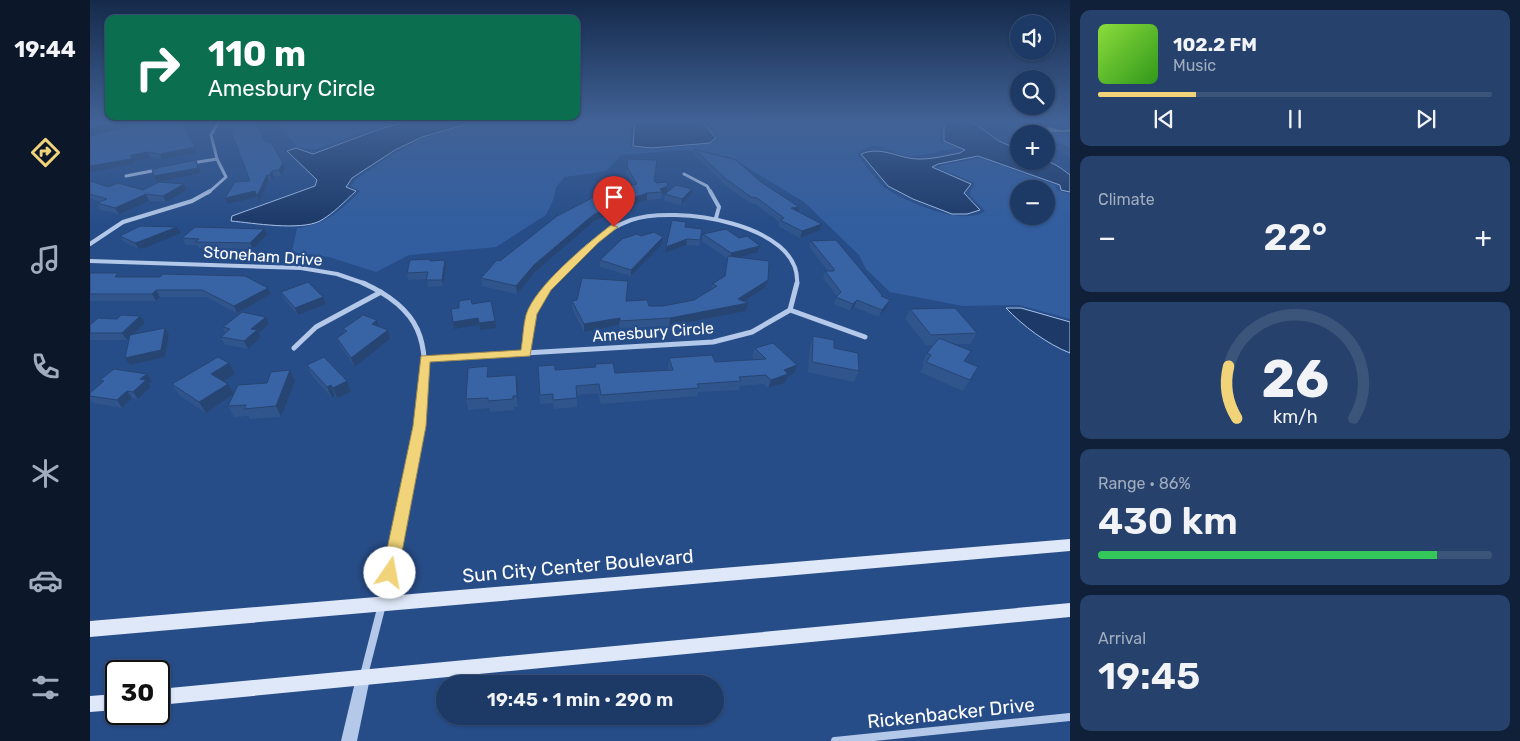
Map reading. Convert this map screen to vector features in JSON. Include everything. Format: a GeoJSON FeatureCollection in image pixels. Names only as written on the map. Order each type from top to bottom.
{"type":"FeatureCollection","features":[{"type":"Feature","properties":{"kind":"main road","name":"Sun City Center Boulevard"},"geometry":{"type":"LineString","coordinates":[[90,629],[1070,545]]}},
{"type":"Feature","properties":{"kind":"main road"},"geometry":{"type":"LineString","coordinates":[[170,696],[1070,610]]}},
{"type":"Feature","properties":{"kind":"main road"},"geometry":{"type":"LineString","coordinates":[[90,704],[105,703]]}},
{"type":"Feature","properties":{"kind":"street"},"geometry":{"type":"LineString","coordinates":[[90,244],[123,222],[201,198],[218,188],[226,178],[215,155]]}},
{"type":"Feature","properties":{"kind":"street"},"geometry":{"type":"LineString","coordinates":[[189,164],[216,159]]}},
{"type":"Feature","properties":{"kind":"street"},"geometry":{"type":"LineString","coordinates":[[126,176],[162,169]]}},
{"type":"Feature","properties":{"kind":"street"},"geometry":{"type":"LineString","coordinates":[[684,174],[707,186],[719,207],[716,218]]}},
{"type":"Feature","properties":{"kind":"street"},"geometry":{"type":"LineString","coordinates":[[526,353],[532,314],[547,288],[595,241],[614,227],[641,218],[666,214],[716,218],[752,229],[770,240],[788,256],[797,276],[790,310],[865,337]]}},
{"type":"Feature","properties":{"kind":"street","name":"Stoneham Drive"},"geometry":{"type":"LineString","coordinates":[[90,261],[257,266],[323,271],[355,280],[381,292],[405,309],[418,328],[425,359],[420,426],[384,603],[363,678]]}},
{"type":"Feature","properties":{"kind":"street"},"geometry":{"type":"LineString","coordinates":[[294,348],[316,327],[381,292]]}},
{"type":"Feature","properties":{"kind":"street","name":"Amesbury Circle"},"geometry":{"type":"LineString","coordinates":[[425,359],[713,342],[752,332],[790,310]]}},
{"type":"Feature","properties":{"kind":"street"},"geometry":{"type":"LineString","coordinates":[[349,741],[363,678]]}},
{"type":"Feature","properties":{"kind":"street","name":"Rickenbacker Drive"},"geometry":{"type":"LineString","coordinates":[[835,741],[1070,717]]}},
{"type":"Feature","properties":{"kind":"shaded area"},"geometry":{"type":"Polygon","coordinates":[[[291,155],[388,155],[352,178],[346,187],[356,191],[320,221],[301,226],[289,226],[231,221],[232,216],[315,186],[317,180],[291,155]]]}},
{"type":"Feature","properties":{"kind":"shaded area"},"geometry":{"type":"Polygon","coordinates":[[[393,155],[626,155],[621,155],[606,171],[565,177],[556,187],[554,198],[546,215],[496,247],[409,255],[376,272],[329,257],[292,252],[297,228],[316,224],[332,216],[360,191],[351,186],[356,179],[393,155]]]}},
{"type":"Feature","properties":{"kind":"shaded area"},"geometry":{"type":"Polygon","coordinates":[[[714,155],[857,155],[884,187],[893,193],[934,211],[964,216],[976,215],[985,211],[969,194],[975,183],[938,168],[942,165],[980,158],[1041,180],[1010,180],[1010,225],[1055,225],[1055,185],[1057,190],[1070,194],[1070,319],[1019,305],[963,306],[890,292],[866,269],[859,255],[804,202],[730,157],[714,155]]]}},
{"type":"Feature","properties":{"kind":"shaded area"},"geometry":{"type":"Polygon","coordinates":[[[861,155],[895,155],[921,159],[952,155],[1010,155],[1010,167],[978,156],[938,164],[932,167],[971,184],[964,193],[980,210],[967,214],[952,214],[913,199],[888,186],[861,155]]]}},
{"type":"Feature","properties":{"kind":"shaded area"},"geometry":{"type":"Polygon","coordinates":[[[902,155],[924,155],[922,155],[902,155]]]}},
{"type":"Feature","properties":{"kind":"shaded area"},"geometry":{"type":"Polygon","coordinates":[[[1056,165],[1070,175],[1070,192],[1061,190],[1060,185],[1055,183],[1055,180],[1046,180],[1018,170],[1055,170],[1056,165]]]}},
{"type":"Feature","properties":{"kind":"shaded area"},"geometry":{"type":"Polygon","coordinates":[[[1006,308],[1021,308],[1070,322],[1070,353],[1036,334],[1006,308]]]}},
{"type":"Feature","properties":{"kind":"building"},"geometry":{"type":"Polygon","coordinates":[[[90,155],[133,155],[131,155],[131,159],[90,166],[90,155]]]}},
{"type":"Feature","properties":{"kind":"building"},"geometry":{"type":"Polygon","coordinates":[[[240,155],[278,155],[283,163],[279,170],[272,171],[270,175],[267,175],[257,196],[255,191],[225,198],[235,182],[250,181],[240,155]]]}},
{"type":"Feature","properties":{"kind":"building"},"geometry":{"type":"Polygon","coordinates":[[[700,155],[715,155],[736,160],[761,182],[799,207],[791,208],[822,224],[802,231],[780,220],[784,218],[757,198],[751,197],[726,179],[700,155]]]}},
{"type":"Feature","properties":{"kind":"building"},"geometry":{"type":"Polygon","coordinates":[[[628,159],[657,160],[654,181],[656,183],[667,182],[668,186],[660,189],[662,192],[647,193],[616,204],[593,215],[534,265],[516,286],[481,278],[497,260],[500,261],[557,216],[604,192],[637,184],[627,167],[628,159]]]}},
{"type":"Feature","properties":{"kind":"building"},"geometry":{"type":"Polygon","coordinates":[[[196,160],[198,168],[154,176],[152,170],[161,167],[196,160]]]}},
{"type":"Feature","properties":{"kind":"building"},"geometry":{"type":"Polygon","coordinates":[[[90,181],[108,187],[118,183],[143,190],[159,182],[184,184],[163,196],[146,194],[115,208],[97,203],[107,199],[90,194],[90,181]]]}},
{"type":"Feature","properties":{"kind":"building"},"geometry":{"type":"Polygon","coordinates":[[[676,185],[692,189],[682,199],[665,194],[676,185]]]}},
{"type":"Feature","properties":{"kind":"building"},"geometry":{"type":"Polygon","coordinates":[[[672,220],[686,222],[685,227],[702,229],[700,240],[687,239],[666,247],[672,220]]]}},
{"type":"Feature","properties":{"kind":"building"},"geometry":{"type":"Polygon","coordinates":[[[140,226],[177,227],[135,243],[120,236],[140,226]]]}},
{"type":"Feature","properties":{"kind":"building"},"geometry":{"type":"Polygon","coordinates":[[[195,227],[264,229],[250,243],[195,242],[199,239],[182,238],[195,227]]]}},
{"type":"Feature","properties":{"kind":"building"},"geometry":{"type":"Polygon","coordinates":[[[726,229],[739,238],[747,236],[760,246],[731,253],[703,234],[726,229]]]}},
{"type":"Feature","properties":{"kind":"building"},"geometry":{"type":"Polygon","coordinates":[[[654,232],[663,237],[631,270],[600,260],[622,239],[637,234],[641,236],[654,232]]]}},
{"type":"Feature","properties":{"kind":"building"},"geometry":{"type":"Polygon","coordinates":[[[836,240],[881,296],[890,300],[882,310],[857,300],[853,304],[836,297],[841,292],[825,271],[834,271],[834,269],[811,241],[836,240]]]}},
{"type":"Feature","properties":{"kind":"building"},"geometry":{"type":"Polygon","coordinates":[[[728,256],[769,261],[768,280],[738,299],[748,303],[670,318],[620,321],[620,318],[584,324],[572,301],[577,300],[582,278],[628,281],[626,301],[647,300],[649,306],[663,306],[694,300],[717,286],[712,284],[725,276],[728,256]]]}},
{"type":"Feature","properties":{"kind":"building"},"geometry":{"type":"Polygon","coordinates":[[[430,259],[430,261],[445,260],[442,280],[426,280],[428,272],[407,273],[410,260],[430,259]]]}},
{"type":"Feature","properties":{"kind":"building"},"geometry":{"type":"Polygon","coordinates":[[[90,273],[118,273],[115,277],[160,277],[163,274],[245,276],[268,288],[234,306],[202,290],[156,290],[152,294],[90,294],[90,273]]]}},
{"type":"Feature","properties":{"kind":"building"},"geometry":{"type":"Polygon","coordinates":[[[308,282],[323,297],[295,308],[281,292],[308,282]]]}},
{"type":"Feature","properties":{"kind":"building"},"geometry":{"type":"Polygon","coordinates":[[[471,299],[472,304],[491,301],[495,321],[479,323],[478,318],[453,322],[451,309],[459,308],[459,301],[471,299]]]}},
{"type":"Feature","properties":{"kind":"building"},"geometry":{"type":"Polygon","coordinates":[[[955,308],[977,333],[931,335],[910,309],[955,308]]]}},
{"type":"Feature","properties":{"kind":"building"},"geometry":{"type":"Polygon","coordinates":[[[242,312],[266,317],[251,329],[257,330],[244,341],[221,337],[230,329],[223,327],[242,312]]]}},
{"type":"Feature","properties":{"kind":"building"},"geometry":{"type":"Polygon","coordinates":[[[121,315],[140,316],[122,333],[90,333],[90,325],[98,318],[117,319],[121,315]]]}},
{"type":"Feature","properties":{"kind":"building"},"geometry":{"type":"Polygon","coordinates":[[[363,315],[377,320],[372,324],[388,330],[351,358],[337,338],[347,331],[343,329],[363,315]]]}},
{"type":"Feature","properties":{"kind":"building"},"geometry":{"type":"Polygon","coordinates":[[[165,328],[161,350],[125,358],[130,335],[165,328]]]}},
{"type":"Feature","properties":{"kind":"building"},"geometry":{"type":"Polygon","coordinates":[[[813,336],[834,340],[834,348],[858,353],[859,371],[812,362],[813,336]]]}},
{"type":"Feature","properties":{"kind":"building"},"geometry":{"type":"Polygon","coordinates":[[[939,338],[971,351],[964,361],[978,367],[970,380],[926,362],[931,355],[927,353],[939,338]]]}},
{"type":"Feature","properties":{"kind":"building"},"geometry":{"type":"Polygon","coordinates":[[[773,343],[797,365],[784,370],[788,374],[771,380],[766,375],[739,377],[741,381],[697,384],[699,388],[601,395],[599,384],[576,386],[577,398],[553,400],[553,394],[540,395],[538,366],[555,365],[555,370],[596,367],[595,364],[613,363],[615,373],[673,370],[669,358],[712,355],[715,362],[766,359],[755,348],[773,343]]]}},
{"type":"Feature","properties":{"kind":"building"},"geometry":{"type":"Polygon","coordinates":[[[218,357],[229,363],[211,374],[228,384],[199,402],[172,384],[218,357]]]}},
{"type":"Feature","properties":{"kind":"building"},"geometry":{"type":"Polygon","coordinates":[[[324,357],[347,381],[333,388],[331,385],[327,387],[307,365],[324,357]]]}},
{"type":"Feature","properties":{"kind":"building"},"geometry":{"type":"Polygon","coordinates":[[[488,366],[487,377],[516,375],[517,396],[513,396],[513,399],[488,401],[488,398],[466,399],[468,368],[488,366]]]}},
{"type":"Feature","properties":{"kind":"building"},"geometry":{"type":"Polygon","coordinates":[[[114,369],[147,374],[140,379],[146,380],[133,392],[127,391],[117,400],[90,396],[90,393],[104,381],[100,380],[114,369]]]}},
{"type":"Feature","properties":{"kind":"building"},"geometry":{"type":"Polygon","coordinates":[[[290,370],[276,406],[244,409],[246,405],[228,406],[238,385],[267,383],[271,372],[290,370]]]}},
{"type":"Feature","properties":{"kind":"route"},"geometry":{"type":"LineString","coordinates":[[390,573],[420,426],[425,359],[526,353],[532,314],[547,288],[595,241],[614,227]]}}]}
